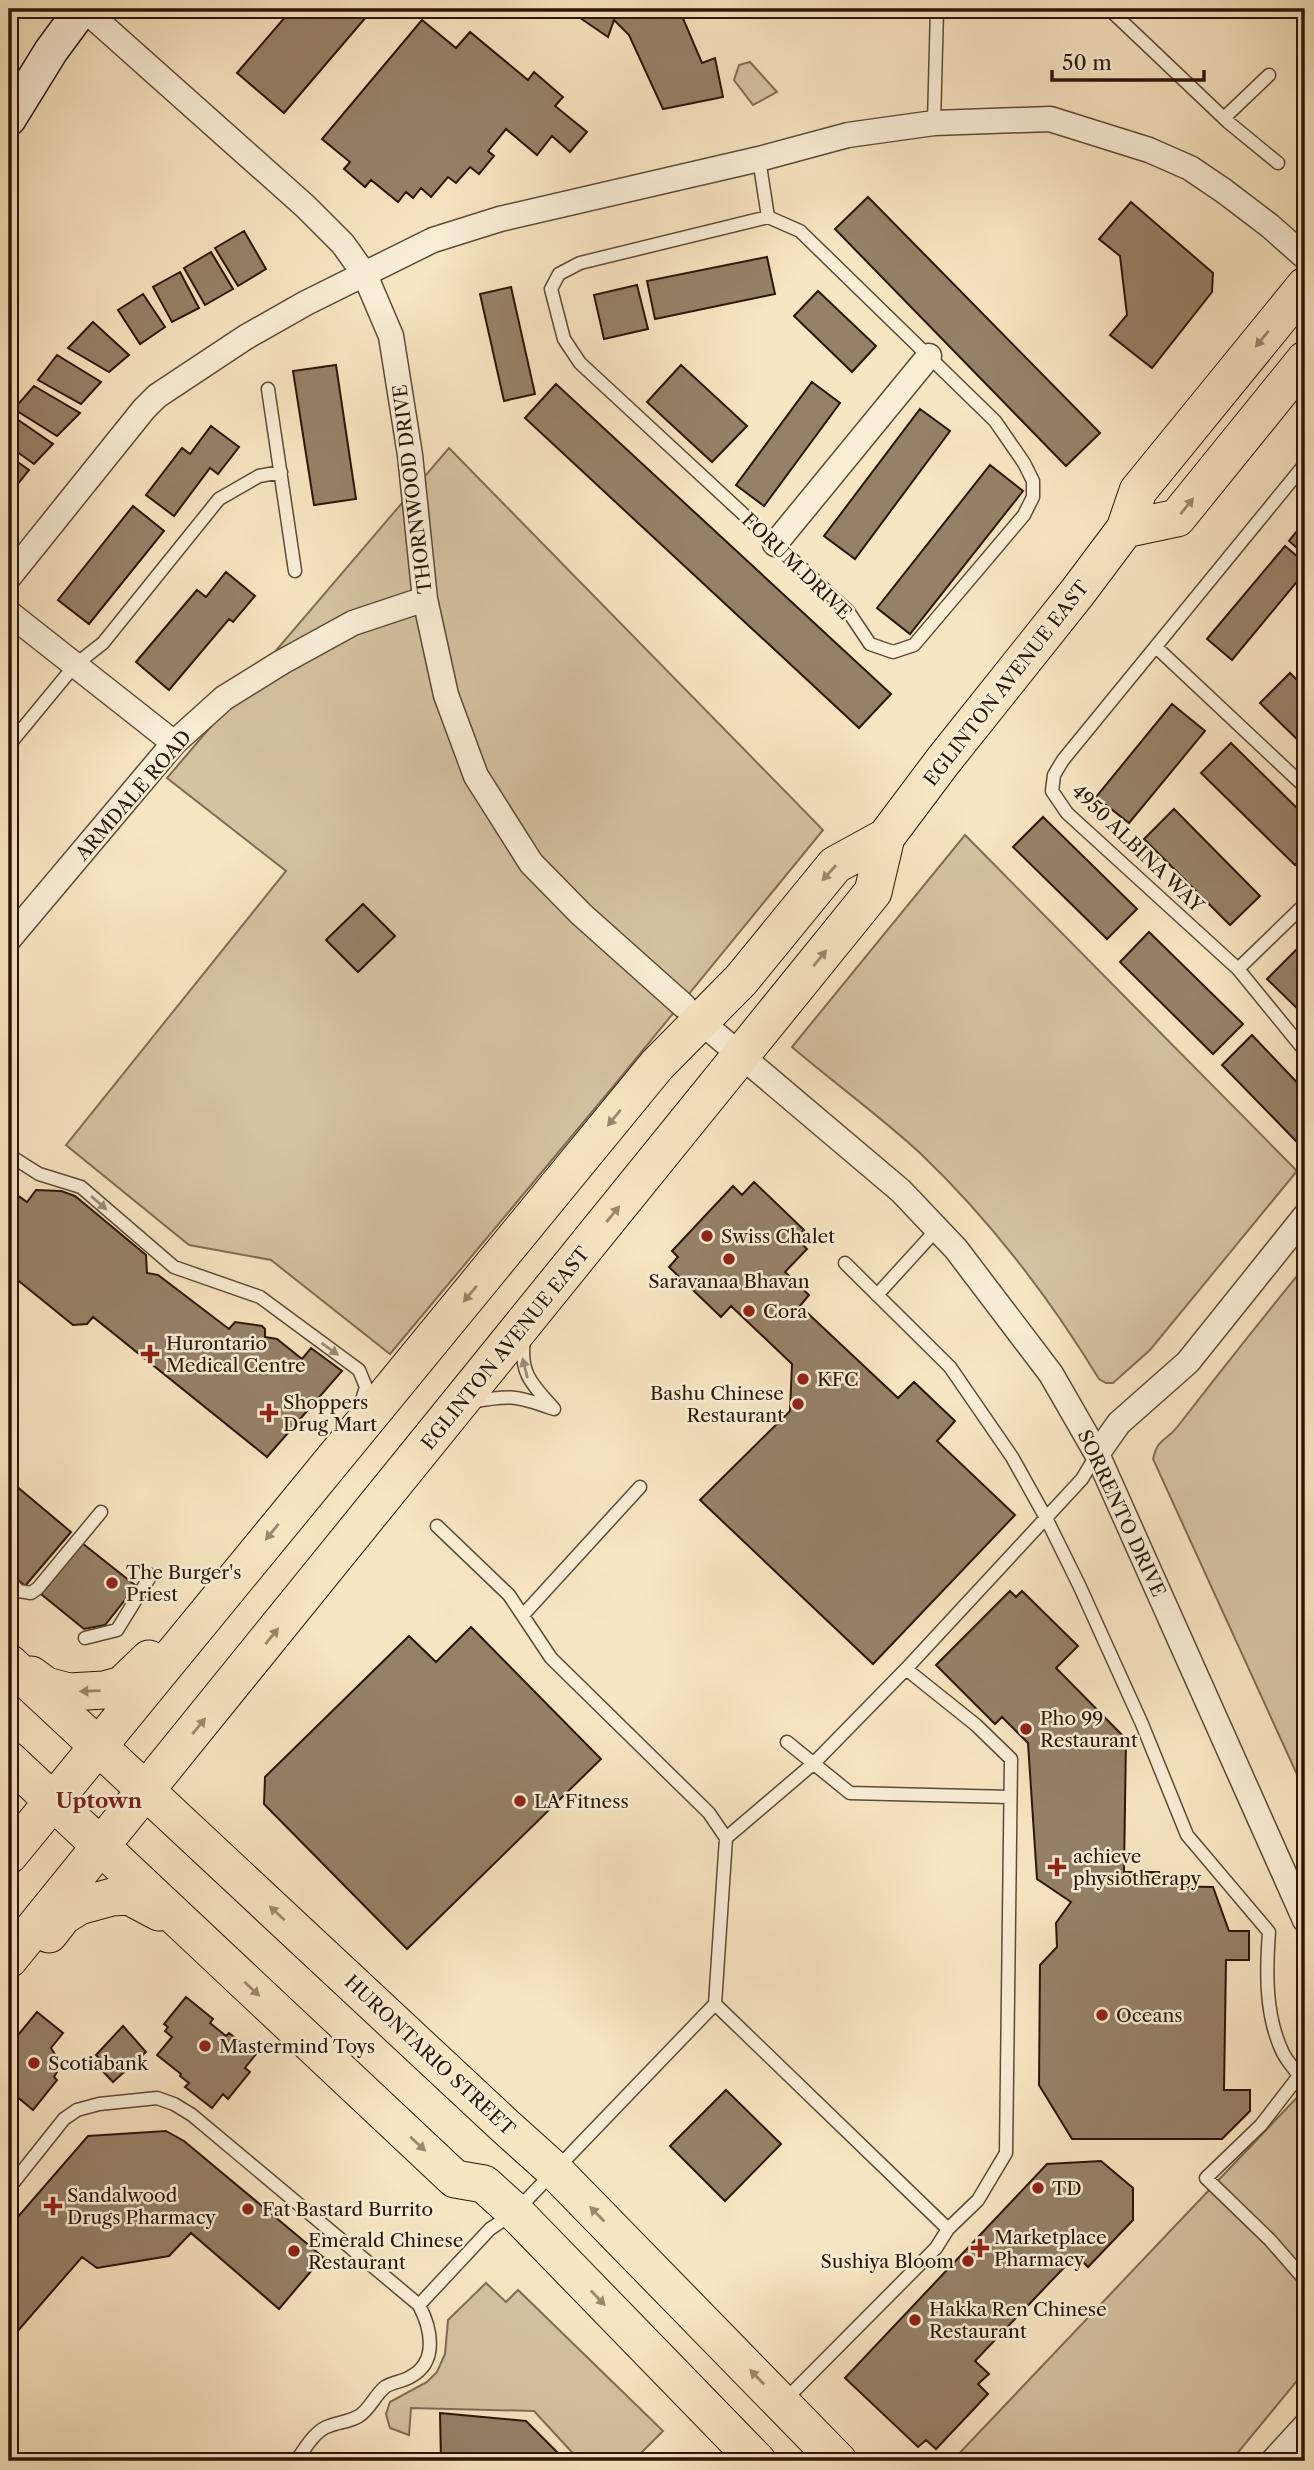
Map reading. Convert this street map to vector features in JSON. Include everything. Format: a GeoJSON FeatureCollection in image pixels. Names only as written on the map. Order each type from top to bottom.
{"type":"FeatureCollection","features":[{"type":"Feature","properties":{"kind":"main road","name":"EGLINTON AVENUE EAST"},"geometry":{"type":"LineString","coordinates":[[9,1959],[873,892],[886,837],[1125,529],[1138,491],[1305,286]]}},
{"type":"Feature","properties":{"kind":"main road"},"geometry":{"type":"LineString","coordinates":[[1125,529],[1177,519],[1305,360]]}},
{"type":"Feature","properties":{"kind":"main road","name":"EGLINTON AVENUE EAST"},"geometry":{"type":"LineString","coordinates":[[9,1855],[657,1065],[692,1014],[741,980],[835,865],[886,837]]}},
{"type":"Feature","properties":{"kind":"main road"},"geometry":{"type":"LineString","coordinates":[[9,1661],[46,1686],[69,1692],[104,1690],[122,1685],[144,1666],[188,1612],[219,1598]]}},
{"type":"Feature","properties":{"kind":"main road","name":"HURONTARIO STREET"},"geometry":{"type":"LineString","coordinates":[[9,1661],[554,2169],[838,2461]]}},
{"type":"Feature","properties":{"kind":"main road"},"geometry":{"type":"LineString","coordinates":[[9,1760],[455,2179],[484,2184],[515,2212],[757,2461]]}},
{"type":"Feature","properties":{"kind":"main road"},"geometry":{"type":"LineString","coordinates":[[9,1984],[63,1916],[93,1901],[129,1896],[148,1905],[202,1943]]}},
{"type":"Feature","properties":{"kind":"street"},"geometry":{"type":"LineString","coordinates":[[9,119],[51,51],[83,9]]}},
{"type":"Feature","properties":{"kind":"street","name":"THORNWOOD DRIVE"},"geometry":{"type":"LineString","coordinates":[[83,9],[305,206],[343,244],[365,275],[391,336],[410,455],[425,599],[446,695],[476,776],[530,863],[581,914],[692,1014]]}},
{"type":"Feature","properties":{"kind":"street"},"geometry":{"type":"LineString","coordinates":[[9,578],[157,396],[246,337],[306,303],[433,240],[500,219],[759,159],[848,135],[934,123],[1050,119],[1149,150],[1207,179],[1270,226],[1305,257]]}},
{"type":"Feature","properties":{"kind":"street"},"geometry":{"type":"LineString","coordinates":[[775,544],[929,356]]}},
{"type":"Feature","properties":{"kind":"street","name":"ARMDALE ROAD"},"geometry":{"type":"LineString","coordinates":[[9,939],[174,743],[224,698],[353,623],[425,599]]}},
{"type":"Feature","properties":{"kind":"street"},"geometry":{"type":"LineString","coordinates":[[9,612],[174,743]]}},
{"type":"Feature","properties":{"kind":"street","name":"SORRENTO DRIVE"},"geometry":{"type":"LineString","coordinates":[[692,1014],[876,1168],[938,1228],[1029,1342],[1051,1374],[1097,1454],[1305,1920]]}},
{"type":"Feature","properties":{"kind":"street"},"geometry":{"type":"LineString","coordinates":[[1097,1454],[1119,1423],[1188,1362],[1305,1216]]}},
{"type":"Feature","properties":{"kind":"street"},"geometry":{"type":"LineString","coordinates":[[1273,2461],[1305,2426]]}},
{"type":"Feature","properties":{"kind":"lane"},"geometry":{"type":"LineString","coordinates":[[934,123],[937,9]]}},
{"type":"Feature","properties":{"kind":"lane"},"geometry":{"type":"LineString","coordinates":[[1109,9],[1224,118],[1278,163]]}},
{"type":"Feature","properties":{"kind":"lane"},"geometry":{"type":"LineString","coordinates":[[1224,118],[1269,75]]}},
{"type":"Feature","properties":{"kind":"lane"},"geometry":{"type":"LineString","coordinates":[[759,159],[768,217]]}},
{"type":"Feature","properties":{"kind":"lane","name":"FORUM DRIVE"},"geometry":{"type":"LineString","coordinates":[[768,217],[800,231],[995,421],[1033,481],[1033,497],[1024,515],[914,646],[893,652],[870,644],[848,611],[580,363],[564,339],[551,289],[559,274],[580,263],[768,217]]}},
{"type":"Feature","properties":{"kind":"lane"},"geometry":{"type":"LineString","coordinates":[[268,390],[295,571]]}},
{"type":"Feature","properties":{"kind":"lane","name":"4950 ALBINA WAY"},"geometry":{"type":"LineString","coordinates":[[1305,464],[1063,760],[1054,775],[1052,791],[1067,813],[1238,969],[1305,1051]]}},
{"type":"Feature","properties":{"kind":"lane"},"geometry":{"type":"LineString","coordinates":[[9,745],[75,665],[103,643],[219,499],[259,476],[281,472]]}},
{"type":"Feature","properties":{"kind":"lane"},"geometry":{"type":"LineString","coordinates":[[1157,648],[1305,788]]}},
{"type":"Feature","properties":{"kind":"lane"},"geometry":{"type":"LineString","coordinates":[[1238,969],[1305,904]]}},
{"type":"Feature","properties":{"kind":"lane"},"geometry":{"type":"LineString","coordinates":[[9,1155],[39,1174],[81,1187],[174,1267],[260,1297],[359,1370],[366,1387],[351,1437]]}},
{"type":"Feature","properties":{"kind":"lane"},"geometry":{"type":"LineString","coordinates":[[877,1295],[938,1228]]}},
{"type":"Feature","properties":{"kind":"lane"},"geometry":{"type":"LineString","coordinates":[[845,1263],[950,1367],[1012,1457],[1046,1518],[1142,1724],[1187,1835],[1269,1932],[1266,1968],[1271,2019],[1283,2055],[1302,2072],[1261,2125],[1206,2178],[1270,2240],[1305,2280]]}},
{"type":"Feature","properties":{"kind":"lane"},"geometry":{"type":"LineString","coordinates":[[459,1404],[499,1396],[519,1396],[555,1409],[528,1380],[522,1359],[529,1317]]}},
{"type":"Feature","properties":{"kind":"lane"},"geometry":{"type":"LineString","coordinates":[[726,1838],[814,1763],[905,1669],[1082,1479],[1097,1454]]}},
{"type":"Feature","properties":{"kind":"lane"},"geometry":{"type":"LineString","coordinates":[[523,1615],[640,1487]]}},
{"type":"Feature","properties":{"kind":"lane"},"geometry":{"type":"LineString","coordinates":[[9,1581],[19,1591],[31,1593],[38,1588],[101,1512]]}},
{"type":"Feature","properties":{"kind":"lane"},"geometry":{"type":"LineString","coordinates":[[419,2305],[490,2229],[515,2212],[715,2004],[726,1838],[709,1813],[551,1658],[509,1595],[437,1526]]}},
{"type":"Feature","properties":{"kind":"lane"},"geometry":{"type":"LineString","coordinates":[[85,1638],[117,1630],[151,1575]]}},
{"type":"Feature","properties":{"kind":"lane"},"geometry":{"type":"LineString","coordinates":[[782,2403],[810,2378],[936,2248],[948,2230],[978,2200],[1006,2153],[1010,1759],[975,1725],[905,1669]]}},
{"type":"Feature","properties":{"kind":"lane"},"geometry":{"type":"LineString","coordinates":[[787,1742],[850,1793],[1010,1797]]}},
{"type":"Feature","properties":{"kind":"lane"},"geometry":{"type":"LineString","coordinates":[[715,2004],[948,2230]]}},
{"type":"Feature","properties":{"kind":"lane"},"geometry":{"type":"LineString","coordinates":[[9,2188],[64,2119],[77,2110],[99,2104],[163,2099],[192,2115],[419,2305],[431,2335],[429,2353],[423,2367],[411,2377],[385,2388],[362,2414],[346,2423],[327,2426],[313,2437],[296,2461]]}},
{"type":"Feature","properties":{"kind":"shaded area"},"geometry":{"type":"Polygon","coordinates":[[[750,62],[777,92],[753,105],[734,80],[739,65],[750,62]]]}},
{"type":"Feature","properties":{"kind":"shaded area"},"geometry":{"type":"Polygon","coordinates":[[[449,448],[823,830],[390,1354],[271,1260],[189,1245],[66,1145],[286,871],[167,778],[449,448]]]}},
{"type":"Feature","properties":{"kind":"shaded area"},"geometry":{"type":"Polygon","coordinates":[[[965,835],[1297,1171],[1150,1350],[1113,1383],[1099,1379],[1060,1318],[1017,1260],[945,1178],[905,1139],[792,1047],[965,835]]]}},
{"type":"Feature","properties":{"kind":"shaded area"},"geometry":{"type":"Polygon","coordinates":[[[1305,1266],[1305,1792],[1153,1459],[1160,1443],[1174,1431],[1305,1266]]]}},
{"type":"Feature","properties":{"kind":"shaded area"},"geometry":{"type":"Polygon","coordinates":[[[1305,2089],[1305,2371],[1231,2461],[952,2461],[1305,2089]]]}},
{"type":"Feature","properties":{"kind":"shaded area"},"geometry":{"type":"Polygon","coordinates":[[[486,2283],[506,2302],[518,2290],[663,2431],[633,2461],[580,2461],[534,2411],[411,2408],[409,2435],[390,2428],[386,2414],[390,2402],[427,2382],[437,2372],[445,2354],[448,2320],[486,2283]]]}},
{"type":"Feature","properties":{"kind":"building"},"geometry":{"type":"Polygon","coordinates":[[[292,9],[373,9],[284,113],[237,73],[292,9]]]}},
{"type":"Feature","properties":{"kind":"building"},"geometry":{"type":"Polygon","coordinates":[[[567,9],[679,9],[702,63],[715,58],[723,97],[663,109],[629,35],[614,20],[608,37],[567,9]]]}},
{"type":"Feature","properties":{"kind":"building"},"geometry":{"type":"Polygon","coordinates":[[[422,20],[456,48],[470,32],[528,80],[534,72],[563,97],[555,106],[587,132],[570,152],[552,136],[537,155],[506,129],[488,151],[494,156],[479,174],[470,167],[456,183],[448,177],[431,197],[421,188],[413,198],[406,192],[398,202],[371,180],[365,187],[344,169],[350,162],[322,139],[422,20]]]}},
{"type":"Feature","properties":{"kind":"building"},"geometry":{"type":"Polygon","coordinates":[[[868,197],[1100,433],[1066,466],[835,229],[868,197]]]}},
{"type":"Feature","properties":{"kind":"building"},"geometry":{"type":"Polygon","coordinates":[[[1131,202],[1213,273],[1212,292],[1152,368],[1110,335],[1127,315],[1120,256],[1099,239],[1131,202]]]}},
{"type":"Feature","properties":{"kind":"building"},"geometry":{"type":"Polygon","coordinates":[[[244,231],[266,269],[238,286],[215,248],[244,231]]]}},
{"type":"Feature","properties":{"kind":"building"},"geometry":{"type":"Polygon","coordinates":[[[211,252],[233,289],[205,305],[184,268],[211,252]]]}},
{"type":"Feature","properties":{"kind":"building"},"geometry":{"type":"Polygon","coordinates":[[[767,257],[775,294],[655,319],[647,281],[767,257]]]}},
{"type":"Feature","properties":{"kind":"building"},"geometry":{"type":"Polygon","coordinates":[[[180,272],[199,308],[172,322],[153,287],[180,272]]]}},
{"type":"Feature","properties":{"kind":"building"},"geometry":{"type":"Polygon","coordinates":[[[637,285],[648,329],[604,339],[594,295],[637,285]]]}},
{"type":"Feature","properties":{"kind":"building"},"geometry":{"type":"Polygon","coordinates":[[[511,287],[535,394],[504,401],[480,294],[511,287]]]}},
{"type":"Feature","properties":{"kind":"building"},"geometry":{"type":"Polygon","coordinates":[[[818,291],[876,346],[852,372],[794,316],[818,291]]]}},
{"type":"Feature","properties":{"kind":"building"},"geometry":{"type":"Polygon","coordinates":[[[143,294],[165,327],[140,344],[118,310],[143,294]]]}},
{"type":"Feature","properties":{"kind":"building"},"geometry":{"type":"Polygon","coordinates":[[[93,322],[129,355],[109,372],[68,348],[93,322]]]}},
{"type":"Feature","properties":{"kind":"building"},"geometry":{"type":"Polygon","coordinates":[[[57,355],[101,382],[81,404],[38,380],[57,355]]]}},
{"type":"Feature","properties":{"kind":"building"},"geometry":{"type":"Polygon","coordinates":[[[336,365],[356,499],[314,505],[293,371],[336,365]]]}},
{"type":"Feature","properties":{"kind":"building"},"geometry":{"type":"Polygon","coordinates":[[[681,365],[747,426],[712,462],[647,402],[681,365]]]}},
{"type":"Feature","properties":{"kind":"building"},"geometry":{"type":"Polygon","coordinates":[[[812,382],[840,403],[764,506],[736,485],[812,382]]]}},
{"type":"Feature","properties":{"kind":"building"},"geometry":{"type":"Polygon","coordinates":[[[556,384],[891,694],[859,728],[525,418],[556,384]]]}},
{"type":"Feature","properties":{"kind":"building"},"geometry":{"type":"Polygon","coordinates":[[[34,386],[80,413],[57,436],[14,409],[34,386]]]}},
{"type":"Feature","properties":{"kind":"building"},"geometry":{"type":"Polygon","coordinates":[[[920,409],[950,431],[855,559],[824,536],[920,409]]]}},
{"type":"Feature","properties":{"kind":"building"},"geometry":{"type":"Polygon","coordinates":[[[11,415],[53,444],[34,464],[9,446],[11,415]]]}},
{"type":"Feature","properties":{"kind":"building"},"geometry":{"type":"Polygon","coordinates":[[[211,426],[239,447],[218,474],[210,468],[174,516],[146,495],[182,448],[190,454],[211,426]]]}},
{"type":"Feature","properties":{"kind":"building"},"geometry":{"type":"Polygon","coordinates":[[[9,456],[29,470],[9,495],[9,456]]]}},
{"type":"Feature","properties":{"kind":"building"},"geometry":{"type":"Polygon","coordinates":[[[990,465],[1023,491],[910,634],[877,608],[990,465]]]}},
{"type":"Feature","properties":{"kind":"building"},"geometry":{"type":"Polygon","coordinates":[[[133,506],[164,531],[89,624],[58,600],[133,506]]]}},
{"type":"Feature","properties":{"kind":"building"},"geometry":{"type":"Polygon","coordinates":[[[1305,521],[1305,555],[1289,541],[1305,521]]]}},
{"type":"Feature","properties":{"kind":"building"},"geometry":{"type":"Polygon","coordinates":[[[1285,546],[1305,563],[1305,572],[1232,660],[1207,639],[1285,546]]]}},
{"type":"Feature","properties":{"kind":"building"},"geometry":{"type":"Polygon","coordinates":[[[226,572],[255,596],[233,622],[229,619],[169,690],[136,662],[197,590],[206,597],[226,572]]]}},
{"type":"Feature","properties":{"kind":"building"},"geometry":{"type":"Polygon","coordinates":[[[1290,673],[1305,688],[1305,747],[1260,703],[1290,673]]]}},
{"type":"Feature","properties":{"kind":"building"},"geometry":{"type":"Polygon","coordinates":[[[1172,704],[1205,731],[1129,823],[1096,797],[1172,704]]]}},
{"type":"Feature","properties":{"kind":"building"},"geometry":{"type":"Polygon","coordinates":[[[1231,743],[1305,816],[1305,855],[1295,865],[1201,773],[1231,743]]]}},
{"type":"Feature","properties":{"kind":"building"},"geometry":{"type":"Polygon","coordinates":[[[1174,809],[1260,896],[1230,925],[1144,839],[1174,809]]]}},
{"type":"Feature","properties":{"kind":"building"},"geometry":{"type":"Polygon","coordinates":[[[1043,817],[1137,909],[1107,939],[1013,847],[1043,817]]]}},
{"type":"Feature","properties":{"kind":"building"},"geometry":{"type":"Polygon","coordinates":[[[363,904],[395,936],[358,972],[326,940],[363,904]]]}},
{"type":"Feature","properties":{"kind":"building"},"geometry":{"type":"Polygon","coordinates":[[[1149,932],[1243,1024],[1213,1054],[1120,962],[1149,932]]]}},
{"type":"Feature","properties":{"kind":"building"},"geometry":{"type":"Polygon","coordinates":[[[1297,949],[1305,957],[1305,1016],[1267,979],[1297,949]]]}},
{"type":"Feature","properties":{"kind":"building"},"geometry":{"type":"Polygon","coordinates":[[[1252,1035],[1305,1091],[1305,1133],[1296,1141],[1222,1065],[1252,1035]]]}},
{"type":"Feature","properties":{"kind":"building"},"geometry":{"type":"Polygon","coordinates":[[[754,1182],[804,1230],[796,1238],[807,1249],[785,1272],[809,1295],[800,1306],[898,1398],[914,1382],[955,1421],[937,1441],[1015,1515],[873,1664],[700,1500],[790,1411],[792,1364],[731,1306],[721,1317],[669,1267],[678,1257],[672,1251],[733,1186],[742,1195],[754,1182]]]}},
{"type":"Feature","properties":{"kind":"building"},"geometry":{"type":"Polygon","coordinates":[[[9,1189],[27,1202],[36,1190],[61,1191],[75,1196],[146,1255],[147,1273],[158,1275],[229,1329],[235,1322],[262,1326],[265,1329],[265,1337],[277,1339],[302,1359],[311,1348],[342,1371],[267,1457],[93,1317],[87,1324],[73,1325],[9,1273],[9,1189]]]}},
{"type":"Feature","properties":{"kind":"building"},"geometry":{"type":"Polygon","coordinates":[[[9,1480],[71,1532],[25,1586],[9,1572],[9,1480]]]}},
{"type":"Feature","properties":{"kind":"building"},"geometry":{"type":"Polygon","coordinates":[[[82,1543],[136,1586],[105,1625],[84,1629],[41,1594],[82,1543]]]}},
{"type":"Feature","properties":{"kind":"building"},"geometry":{"type":"Polygon","coordinates":[[[1010,1591],[1016,1597],[1022,1591],[1078,1646],[1056,1668],[1126,1739],[1124,1872],[1159,1872],[1159,1886],[1213,1887],[1229,1931],[1249,1931],[1249,1960],[1226,1960],[1224,2090],[1250,2090],[1250,2111],[1222,2139],[1072,2139],[1039,2085],[1040,1965],[1057,1947],[1056,1923],[1071,1902],[1037,1879],[1028,1743],[1002,1717],[995,1724],[936,1665],[1010,1591]]]}},
{"type":"Feature","properties":{"kind":"building"},"geometry":{"type":"Polygon","coordinates":[[[471,1627],[601,1759],[407,1949],[264,1804],[265,1777],[409,1636],[436,1662],[471,1627]]]}},
{"type":"Feature","properties":{"kind":"building","name":"Mastermind Toys"},"geometry":{"type":"Polygon","coordinates":[[[186,1997],[213,2019],[210,2023],[226,2036],[229,2033],[256,2054],[245,2068],[250,2072],[228,2099],[223,2094],[212,2108],[185,2087],[189,2083],[157,2055],[172,2037],[165,2031],[168,2027],[164,2024],[186,1997]]]}},
{"type":"Feature","properties":{"kind":"building","name":"Scotiabank"},"geometry":{"type":"Polygon","coordinates":[[[37,2012],[63,2033],[51,2048],[58,2059],[54,2077],[57,2080],[33,2110],[9,2090],[9,2046],[37,2012]]]}},
{"type":"Feature","properties":{"kind":"building"},"geometry":{"type":"Polygon","coordinates":[[[123,2026],[146,2052],[113,2082],[96,2064],[101,2060],[96,2055],[123,2026]]]}},
{"type":"Feature","properties":{"kind":"building"},"geometry":{"type":"Polygon","coordinates":[[[726,2090],[781,2144],[725,2201],[670,2146],[726,2090]]]}},
{"type":"Feature","properties":{"kind":"building"},"geometry":{"type":"Polygon","coordinates":[[[166,2131],[184,2141],[323,2257],[279,2309],[191,2233],[169,2256],[97,2268],[82,2257],[9,2341],[9,2227],[88,2136],[166,2131]]]}},
{"type":"Feature","properties":{"kind":"building"},"geometry":{"type":"Polygon","coordinates":[[[1101,2161],[1133,2188],[1133,2220],[1088,2267],[1076,2255],[975,2361],[989,2374],[978,2384],[988,2394],[936,2449],[926,2440],[918,2447],[845,2378],[1047,2164],[1101,2161]]]}},
{"type":"Feature","properties":{"kind":"building"},"geometry":{"type":"Polygon","coordinates":[[[440,2413],[526,2421],[566,2461],[441,2461],[440,2413]]]}},
{"type":"Feature","properties":{"kind":"place","name":"Swiss Chalet"},"geometry":{"type":"Point","coordinates":[707,1236]}},
{"type":"Feature","properties":{"kind":"place","name":"Saravanaa Bhavan"},"geometry":{"type":"Point","coordinates":[729,1259]}},
{"type":"Feature","properties":{"kind":"place","name":"Cora"},"geometry":{"type":"Point","coordinates":[749,1311]}},
{"type":"Feature","properties":{"kind":"place","name":"Hurontario Medical Centre"},"geometry":{"type":"Point","coordinates":[150,1354]}},
{"type":"Feature","properties":{"kind":"place","name":"KFC"},"geometry":{"type":"Point","coordinates":[803,1379]}},
{"type":"Feature","properties":{"kind":"place","name":"Bashu Chinese Restaurant"},"geometry":{"type":"Point","coordinates":[798,1404]}},
{"type":"Feature","properties":{"kind":"place","name":"Shoppers Drug Mart"},"geometry":{"type":"Point","coordinates":[269,1413]}},
{"type":"Feature","properties":{"kind":"place","name":"The Burger's Priest"},"geometry":{"type":"Point","coordinates":[112,1583]}},
{"type":"Feature","properties":{"kind":"place","name":"Pho 99 Restaurant"},"geometry":{"type":"Point","coordinates":[1026,1729]}},
{"type":"Feature","properties":{"kind":"place","name":"LA Fitness"},"geometry":{"type":"Point","coordinates":[520,1801]}},
{"type":"Feature","properties":{"kind":"place","name":"achieve physiotherapy"},"geometry":{"type":"Point","coordinates":[1057,1867]}},
{"type":"Feature","properties":{"kind":"place","name":"Oceans"},"geometry":{"type":"Point","coordinates":[1102,2015]}},
{"type":"Feature","properties":{"kind":"place","name":"Mastermind Toys"},"geometry":{"type":"Point","coordinates":[205,2046]}},
{"type":"Feature","properties":{"kind":"place","name":"Scotiabank"},"geometry":{"type":"Point","coordinates":[34,2063]}},
{"type":"Feature","properties":{"kind":"place","name":"TD"},"geometry":{"type":"Point","coordinates":[1038,2188]}},
{"type":"Feature","properties":{"kind":"place","name":"Sandalwood Drugs Pharmacy"},"geometry":{"type":"Point","coordinates":[53,2206]}},
{"type":"Feature","properties":{"kind":"place","name":"Fat Bastard Burrito"},"geometry":{"type":"Point","coordinates":[248,2209]}},
{"type":"Feature","properties":{"kind":"place","name":"Marketplace Pharmacy"},"geometry":{"type":"Point","coordinates":[980,2248]}},
{"type":"Feature","properties":{"kind":"place","name":"Emerald Chinese Restaurant"},"geometry":{"type":"Point","coordinates":[294,2251]}},
{"type":"Feature","properties":{"kind":"place","name":"Sushiya Bloom"},"geometry":{"type":"Point","coordinates":[968,2261]}},
{"type":"Feature","properties":{"kind":"place","name":"Hakka Ren Chinese Restaurant"},"geometry":{"type":"Point","coordinates":[915,2320]}},
{"type":"Feature","properties":{"kind":"district","name":"Uptown"},"geometry":{"type":"Point","coordinates":[99,1801]}}]}
